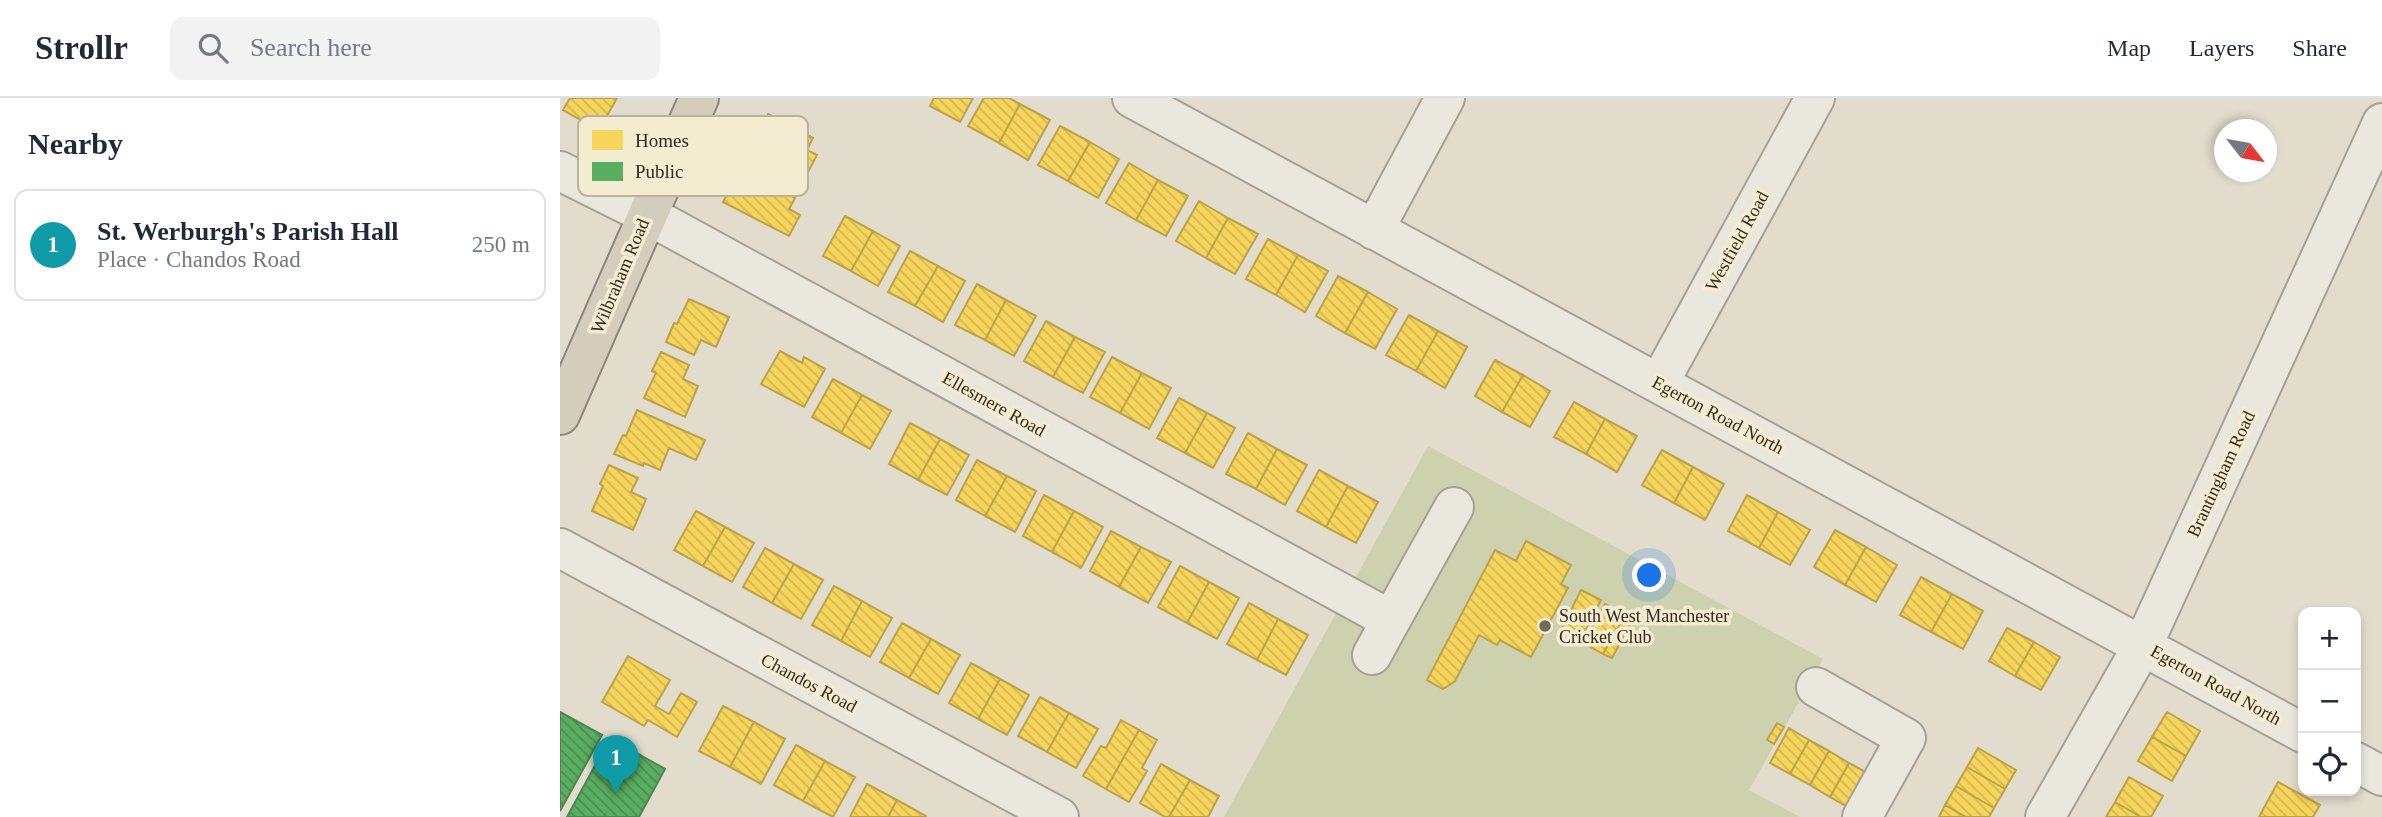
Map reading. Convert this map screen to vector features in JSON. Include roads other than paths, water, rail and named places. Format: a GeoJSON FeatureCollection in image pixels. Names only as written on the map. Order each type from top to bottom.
{"type":"FeatureCollection","features":[{"type":"Feature","properties":{"kind":"highway","name":"Wilbraham Road"},"geometry":{"type":"LineString","coordinates":[[691,116],[699,98]]}},
{"type":"Feature","properties":{"kind":"highway","name":"Wilbraham Road"},"geometry":{"type":"LineString","coordinates":[[560,415],[654,196]]}},
{"type":"Feature","properties":{"kind":"street","name":"Egerton Road North"},"geometry":{"type":"LineString","coordinates":[[1132,98],[2298,730]]}},
{"type":"Feature","properties":{"kind":"street"},"geometry":{"type":"LineString","coordinates":[[1374,230],[1446,98]]}},
{"type":"Feature","properties":{"kind":"street","name":"Westfield Road"},"geometry":{"type":"LineString","coordinates":[[1659,383],[1815,98]]}},
{"type":"Feature","properties":{"kind":"street","name":"Brantingham Road"},"geometry":{"type":"LineString","coordinates":[[2045,817],[2143,645],[2382,123]]}},
{"type":"Feature","properties":{"kind":"street","name":"Ellesmere Road"},"geometry":{"type":"LineString","coordinates":[[560,171],[578,180]]}},
{"type":"Feature","properties":{"kind":"street","name":"Ellesmere Road"},"geometry":{"type":"LineString","coordinates":[[610,196],[1391,620]]}},
{"type":"Feature","properties":{"kind":"street"},"geometry":{"type":"LineString","coordinates":[[1372,655],[1454,507]]}},
{"type":"Feature","properties":{"kind":"street","name":"Chandos Road"},"geometry":{"type":"LineString","coordinates":[[560,548],[1059,817]]}},
{"type":"Feature","properties":{"kind":"street"},"geometry":{"type":"LineString","coordinates":[[1816,687],[1906,738],[1862,817]]}},
{"type":"Feature","properties":{"kind":"street"},"geometry":{"type":"LineString","coordinates":[[2361,764],[2382,776]]}},
{"type":"Feature","properties":{"kind":"place","name":"South West Manchester Cricket Club"},"geometry":{"type":"Point","coordinates":[1545,626]}},
{"type":"Feature","properties":{"kind":"place","name":"St. Werburgh's Parish Hall"},"geometry":{"type":"Point","coordinates":[616,793]}}]}
